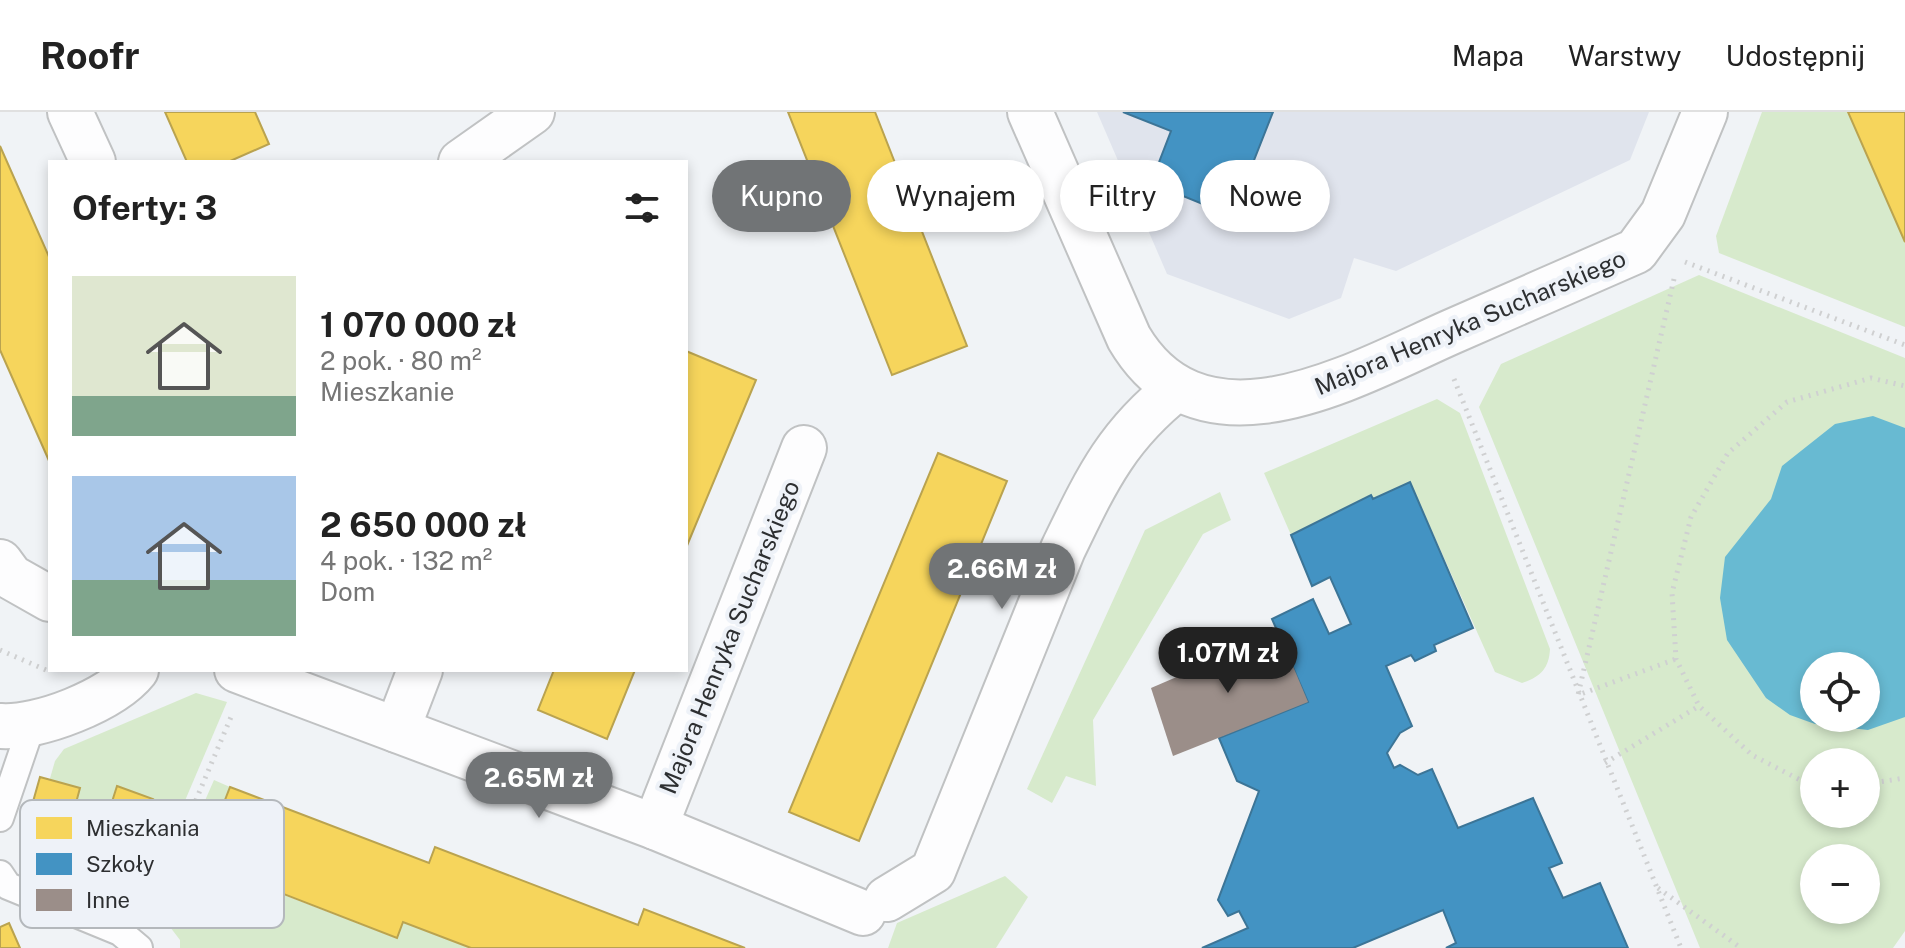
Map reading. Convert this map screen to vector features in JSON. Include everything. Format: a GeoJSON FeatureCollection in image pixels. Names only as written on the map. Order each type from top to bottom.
{"type":"FeatureCollection","features":[{"type":"Feature","properties":{"kind":"street"},"geometry":{"type":"LineString","coordinates":[[70,112],[92,160]]}},
{"type":"Feature","properties":{"kind":"street"},"geometry":{"type":"LineString","coordinates":[[464,160],[532,112]]}},
{"type":"Feature","properties":{"kind":"street"},"geometry":{"type":"LineString","coordinates":[[236,691],[397,730],[875,906],[933,871],[1063,549],[1088,498],[1117,446],[1148,411],[1177,388],[1143,362],[1129,338],[1030,112]]}},
{"type":"Feature","properties":{"kind":"street","name":"Majora Henryka Sucharskiego"},"geometry":{"type":"LineString","coordinates":[[1177,388],[1211,399],[1247,402],[1316,392],[1636,251],[1663,214],[1705,112]]}},
{"type":"Feature","properties":{"kind":"street","name":"Majora Henryka Sucharskiego"},"geometry":{"type":"LineString","coordinates":[[655,827],[804,448]]}},
{"type":"Feature","properties":{"kind":"street"},"geometry":{"type":"LineString","coordinates":[[0,562],[11,577],[48,598]]}},
{"type":"Feature","properties":{"kind":"street"},"geometry":{"type":"LineString","coordinates":[[16,725],[102,696],[133,672]]}},
{"type":"Feature","properties":{"kind":"street"},"geometry":{"type":"LineString","coordinates":[[397,730],[419,672]]}},
{"type":"Feature","properties":{"kind":"lane"},"geometry":{"type":"LineString","coordinates":[[0,818],[16,725]]}},
{"type":"Feature","properties":{"kind":"lane"},"geometry":{"type":"LineString","coordinates":[[0,874],[8,886],[20,891]]}},
{"type":"Feature","properties":{"kind":"lane"},"geometry":{"type":"LineString","coordinates":[[110,928],[139,948]]}},
{"type":"Feature","properties":{"kind":"path"},"geometry":{"type":"LineString","coordinates":[[1678,259],[1905,345]]}},
{"type":"Feature","properties":{"kind":"path"},"geometry":{"type":"LineString","coordinates":[[1578,695],[1675,275]]}},
{"type":"Feature","properties":{"kind":"path"},"geometry":{"type":"LineString","coordinates":[[1449,366],[1681,948]]}},
{"type":"Feature","properties":{"kind":"path"},"geometry":{"type":"LineString","coordinates":[[1800,780],[1752,755],[1699,706],[1676,659],[1672,593],[1691,517],[1728,453],[1787,402],[1871,378],[1905,386]]}},
{"type":"Feature","properties":{"kind":"path"},"geometry":{"type":"LineString","coordinates":[[0,650],[56,676]]}},
{"type":"Feature","properties":{"kind":"path"},"geometry":{"type":"LineString","coordinates":[[1578,695],[1676,659]]}},
{"type":"Feature","properties":{"kind":"path"},"geometry":{"type":"LineString","coordinates":[[193,800],[236,691]]}},
{"type":"Feature","properties":{"kind":"path"},"geometry":{"type":"LineString","coordinates":[[1605,763],[1699,706]]}},
{"type":"Feature","properties":{"kind":"path"},"geometry":{"type":"LineString","coordinates":[[1880,782],[1905,778]]}},
{"type":"Feature","properties":{"kind":"path"},"geometry":{"type":"LineString","coordinates":[[1656,886],[1741,948]]}},
{"type":"Feature","properties":{"kind":"shaded area"},"geometry":{"type":"Polygon","coordinates":[[[1097,112],[1649,112],[1630,160],[1396,271],[1354,258],[1341,298],[1289,319],[1167,274],[1149,232],[1184,232],[1184,160],[1118,160],[1097,112]]]}},
{"type":"Feature","properties":{"kind":"green space"},"geometry":{"type":"Polygon","coordinates":[[[1762,112],[1848,112],[1905,242],[1905,327],[1719,253],[1716,236],[1762,112]]]}},
{"type":"Feature","properties":{"kind":"green space"},"geometry":{"type":"Polygon","coordinates":[[[1699,275],[1905,358],[1905,931],[1893,948],[1700,948],[1479,407],[1501,364],[1699,275]]]}},
{"type":"Feature","properties":{"kind":"green space"},"geometry":{"type":"Polygon","coordinates":[[[1437,399],[1460,413],[1550,649],[1548,662],[1542,671],[1522,683],[1495,672],[1410,482],[1373,499],[1371,495],[1291,535],[1264,473],[1437,399]]]}},
{"type":"Feature","properties":{"kind":"green space"},"geometry":{"type":"Polygon","coordinates":[[[1220,492],[1231,520],[1203,534],[1093,720],[1096,786],[1066,776],[1052,803],[1027,789],[1145,530],[1220,492]]]}},
{"type":"Feature","properties":{"kind":"green space"},"geometry":{"type":"Polygon","coordinates":[[[196,693],[227,702],[185,800],[44,800],[55,761],[64,749],[196,693]]]}},
{"type":"Feature","properties":{"kind":"green space"},"geometry":{"type":"Polygon","coordinates":[[[214,780],[230,787],[225,800],[205,800],[214,780]]]}},
{"type":"Feature","properties":{"kind":"green space"},"geometry":{"type":"Polygon","coordinates":[[[1005,876],[1028,897],[996,948],[888,948],[897,923],[1005,876]]]}},
{"type":"Feature","properties":{"kind":"green space"},"geometry":{"type":"Polygon","coordinates":[[[284,895],[396,938],[403,922],[471,948],[180,948],[180,940],[171,928],[284,928],[284,895]]]}},
{"type":"Feature","properties":{"kind":"water"},"geometry":{"type":"Polygon","coordinates":[[[1873,416],[1905,428],[1905,717],[1880,726],[1880,652],[1800,652],[1800,719],[1766,698],[1727,640],[1720,598],[1725,557],[1771,499],[1782,466],[1835,424],[1873,416]]]}},
{"type":"Feature","properties":{"kind":"building: Mieszkania"},"geometry":{"type":"Polygon","coordinates":[[[165,112],[255,112],[269,144],[233,160],[186,160],[165,112]]]}},
{"type":"Feature","properties":{"kind":"building: Mieszkania"},"geometry":{"type":"Polygon","coordinates":[[[788,112],[875,112],[894,160],[867,160],[867,232],[922,232],[967,346],[892,375],[835,232],[851,232],[851,160],[807,160],[788,112]]]}},
{"type":"Feature","properties":{"kind":"building: Mieszkania"},"geometry":{"type":"Polygon","coordinates":[[[1848,112],[1905,112],[1905,242],[1848,112]]]}},
{"type":"Feature","properties":{"kind":"building: Mieszkania"},"geometry":{"type":"Polygon","coordinates":[[[0,146],[48,254],[48,458],[0,350],[0,146]]]}},
{"type":"Feature","properties":{"kind":"building: Mieszkania"},"geometry":{"type":"Polygon","coordinates":[[[688,352],[756,380],[688,543],[688,352]]]}},
{"type":"Feature","properties":{"kind":"building: Mieszkania"},"geometry":{"type":"Polygon","coordinates":[[[938,453],[1007,481],[859,841],[789,812],[938,453]]]}},
{"type":"Feature","properties":{"kind":"building: Mieszkania"},"geometry":{"type":"Polygon","coordinates":[[[553,672],[634,672],[607,739],[538,710],[553,672]]]}},
{"type":"Feature","properties":{"kind":"building: Mieszkania"},"geometry":{"type":"Polygon","coordinates":[[[40,777],[80,788],[77,800],[33,800],[40,777]]]}},
{"type":"Feature","properties":{"kind":"building: Mieszkania"},"geometry":{"type":"Polygon","coordinates":[[[117,786],[153,799],[153,800],[113,800],[117,786]]]}},
{"type":"Feature","properties":{"kind":"building: Mieszkania"},"geometry":{"type":"Polygon","coordinates":[[[230,787],[264,800],[225,800],[230,787]]]}},
{"type":"Feature","properties":{"kind":"building: Mieszkania"},"geometry":{"type":"Polygon","coordinates":[[[284,808],[429,863],[435,847],[638,925],[644,909],[745,948],[471,948],[403,922],[397,938],[284,894],[284,808]]]}},
{"type":"Feature","properties":{"kind":"building: Mieszkania"},"geometry":{"type":"Polygon","coordinates":[[[9,923],[20,948],[0,948],[0,927],[9,923]]]}},
{"type":"Feature","properties":{"kind":"building: Szkoły"},"geometry":{"type":"Polygon","coordinates":[[[1123,112],[1273,112],[1254,160],[1200,160],[1200,203],[1184,196],[1184,160],[1160,160],[1171,131],[1123,112]]]}},
{"type":"Feature","properties":{"kind":"building: Szkoły"},"geometry":{"type":"Polygon","coordinates":[[[1410,482],[1473,628],[1434,645],[1436,651],[1415,661],[1411,655],[1386,666],[1412,726],[1400,733],[1387,753],[1394,768],[1400,765],[1418,775],[1432,769],[1458,828],[1533,798],[1562,863],[1549,868],[1563,898],[1600,883],[1628,948],[1446,948],[1456,943],[1443,910],[1353,948],[1202,948],[1248,928],[1239,911],[1228,916],[1218,900],[1259,791],[1237,781],[1219,738],[1308,702],[1272,619],[1313,599],[1329,634],[1351,624],[1330,577],[1312,586],[1291,535],[1371,495],[1373,499],[1410,482]]]}},
{"type":"Feature","properties":{"kind":"building: Inne"},"geometry":{"type":"Polygon","coordinates":[[[1279,633],[1308,702],[1173,756],[1151,688],[1279,633]]]}}]}
